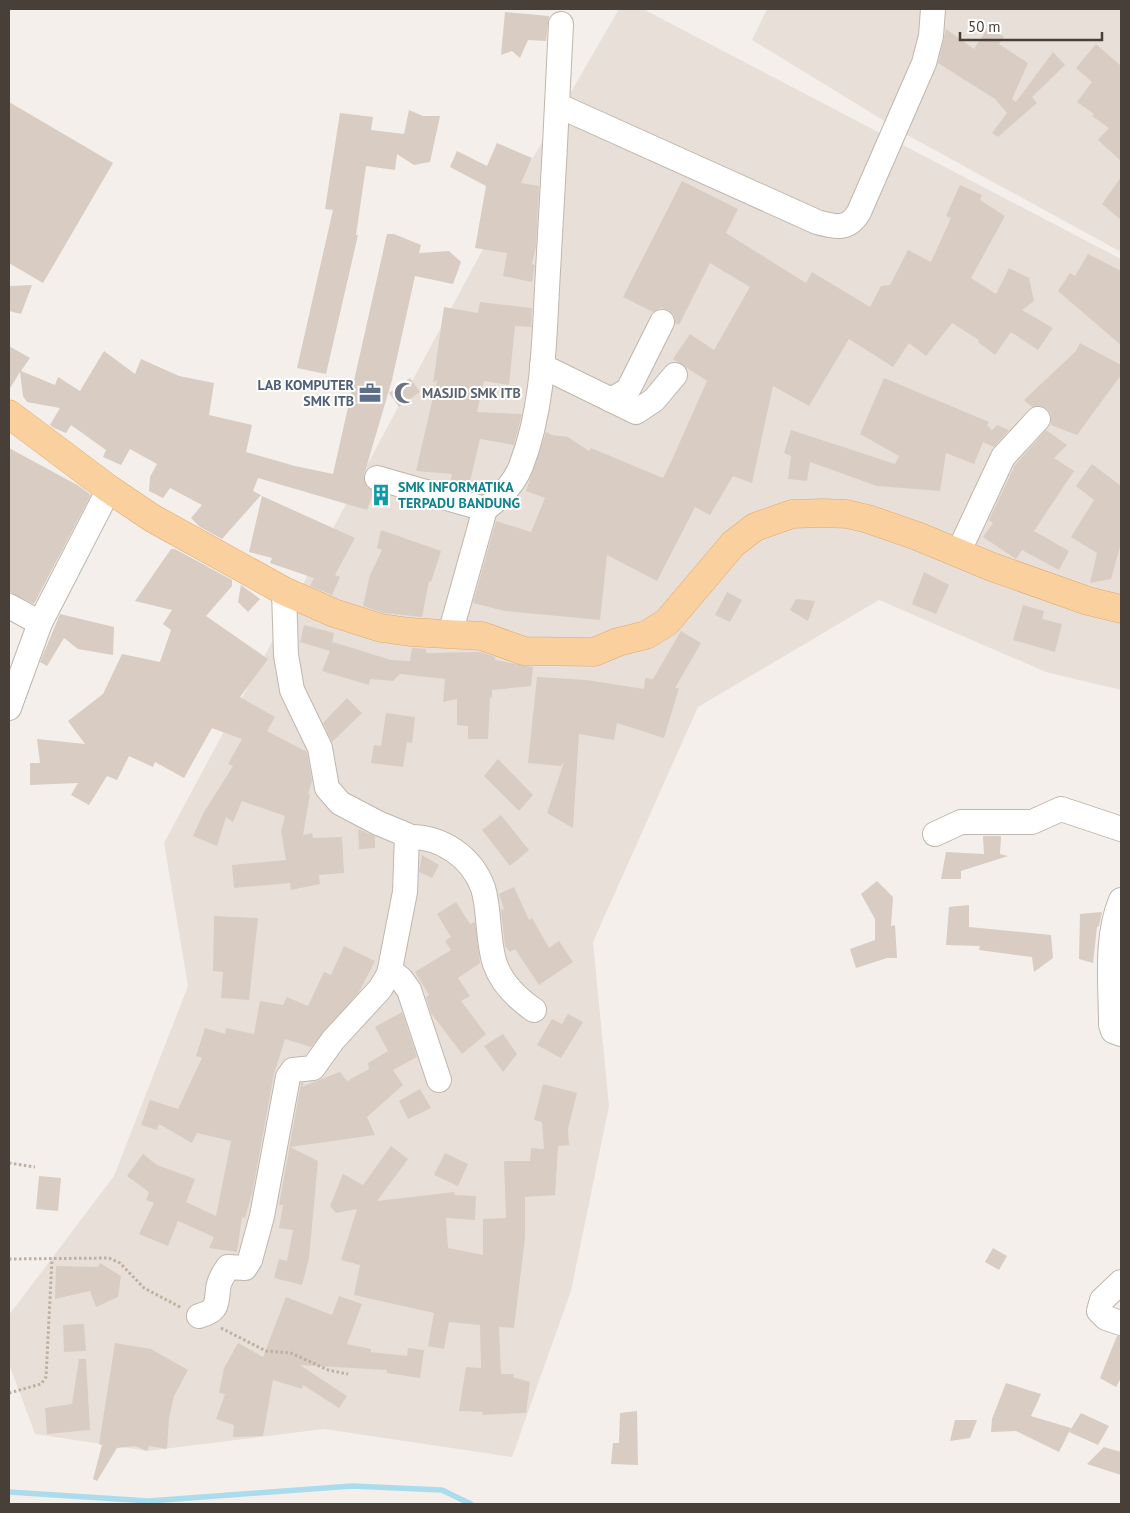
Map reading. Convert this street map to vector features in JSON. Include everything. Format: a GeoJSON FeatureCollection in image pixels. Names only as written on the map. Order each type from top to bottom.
{"type":"FeatureCollection","features":[{"type":"Feature","properties":{"kind":"main road"},"geometry":{"type":"LineString","coordinates":[[10,418],[152,518],[284,591],[334,613],[381,628],[410,632],[482,636],[524,651],[594,652],[618,642],[646,635],[667,622],[743,535],[755,527],[792,514],[847,514],[917,536],[1029,580],[1121,609]]}},
{"type":"Feature","properties":{"kind":"street"},"geometry":{"type":"LineString","coordinates":[[557,105],[817,222],[839,228],[847,226],[854,221],[859,212],[916,85],[930,36],[933,9]]}},
{"type":"Feature","properties":{"kind":"street"},"geometry":{"type":"LineString","coordinates":[[450,634],[484,509],[505,491],[521,466],[534,419],[547,321],[561,24]]}},
{"type":"Feature","properties":{"kind":"street"},"geometry":{"type":"LineString","coordinates":[[611,400],[628,390],[662,322]]}},
{"type":"Feature","properties":{"kind":"street"},"geometry":{"type":"LineString","coordinates":[[542,366],[636,412],[654,400],[675,375]]}},
{"type":"Feature","properties":{"kind":"street"},"geometry":{"type":"LineString","coordinates":[[958,553],[1003,457],[1038,419]]}},
{"type":"Feature","properties":{"kind":"street"},"geometry":{"type":"LineString","coordinates":[[377,478],[484,509]]}},
{"type":"Feature","properties":{"kind":"street"},"geometry":{"type":"LineString","coordinates":[[9,708],[40,623],[109,489]]}},
{"type":"Feature","properties":{"kind":"street"},"geometry":{"type":"LineString","coordinates":[[284,591],[286,655],[292,690],[320,748],[327,788],[340,803],[409,837],[436,840],[455,851],[473,867],[483,889],[489,939],[496,966],[514,994],[534,1010]]}},
{"type":"Feature","properties":{"kind":"street"},"geometry":{"type":"LineString","coordinates":[[9,606],[40,623]]}},
{"type":"Feature","properties":{"kind":"street"},"geometry":{"type":"LineString","coordinates":[[935,834],[961,822],[1032,822],[1061,809],[1121,829]]}},
{"type":"Feature","properties":{"kind":"street"},"geometry":{"type":"LineString","coordinates":[[199,1316],[208,1314],[217,1305],[219,1286],[228,1267],[245,1268],[250,1260],[262,1216],[288,1077],[293,1070],[312,1068],[333,1040],[380,989],[390,970],[405,892],[409,837]]}},
{"type":"Feature","properties":{"kind":"street"},"geometry":{"type":"LineString","coordinates":[[1121,900],[1114,921],[1112,938],[1111,1025],[1113,1031],[1121,1034]]}},
{"type":"Feature","properties":{"kind":"street"},"geometry":{"type":"LineString","coordinates":[[390,970],[401,979],[408,990],[440,1080]]}},
{"type":"Feature","properties":{"kind":"street"},"geometry":{"type":"LineString","coordinates":[[1121,1282],[1102,1300],[1099,1311],[1106,1318],[1121,1323]]}},
{"type":"Feature","properties":{"kind":"path"},"geometry":{"type":"LineString","coordinates":[[9,1163],[35,1167]]}},
{"type":"Feature","properties":{"kind":"path"},"geometry":{"type":"LineString","coordinates":[[9,1393],[41,1384],[46,1377],[52,1260]]}},
{"type":"Feature","properties":{"kind":"shaded area"},"geometry":{"type":"Polygon","coordinates":[[[619,9],[643,9],[1121,259],[1121,690],[1046,672],[879,600],[698,707],[593,942],[609,1106],[571,1291],[512,1457],[324,1429],[148,1451],[35,1434],[9,1364],[9,1315],[114,1176],[188,986],[164,843],[519,182],[619,9]]]}},
{"type":"Feature","properties":{"kind":"shaded area"},"geometry":{"type":"Polygon","coordinates":[[[767,9],[1121,9],[1121,252],[909,136],[752,40],[767,9]]]}},
{"type":"Feature","properties":{"kind":"building"},"geometry":{"type":"Polygon","coordinates":[[[505,12],[549,16],[546,41],[528,40],[520,58],[512,51],[501,55],[505,12]]]}},
{"type":"Feature","properties":{"kind":"building"},"geometry":{"type":"Polygon","coordinates":[[[989,26],[1004,37],[999,44],[1028,63],[1012,99],[1016,102],[1053,52],[1065,65],[1032,97],[1037,103],[998,137],[992,133],[1007,113],[995,99],[938,63],[946,29],[974,49],[989,26]]]}},
{"type":"Feature","properties":{"kind":"building"},"geometry":{"type":"Polygon","coordinates":[[[1096,44],[1121,66],[1121,161],[1098,140],[1109,128],[1077,102],[1092,82],[1076,68],[1096,44]]]}},
{"type":"Feature","properties":{"kind":"building"},"geometry":{"type":"Polygon","coordinates":[[[9,102],[113,163],[43,283],[9,263],[9,102]]]}},
{"type":"Feature","properties":{"kind":"building"},"geometry":{"type":"Polygon","coordinates":[[[409,110],[423,116],[440,116],[430,162],[414,165],[397,154],[395,170],[366,166],[356,235],[358,235],[326,374],[297,368],[333,210],[325,209],[340,113],[373,117],[371,130],[404,134],[409,110]]]}},
{"type":"Feature","properties":{"kind":"building"},"geometry":{"type":"Polygon","coordinates":[[[497,143],[532,158],[521,183],[539,186],[536,246],[532,264],[535,265],[532,282],[503,276],[507,253],[475,248],[486,186],[450,167],[457,151],[487,166],[497,143]]]}},
{"type":"Feature","properties":{"kind":"building"},"geometry":{"type":"Polygon","coordinates":[[[1121,177],[1121,220],[1102,204],[1121,177]]]}},
{"type":"Feature","properties":{"kind":"building"},"geometry":{"type":"Polygon","coordinates":[[[682,181],[738,209],[726,233],[806,283],[812,272],[870,307],[881,286],[890,285],[908,250],[931,262],[951,218],[946,216],[960,185],[982,195],[980,200],[1005,216],[971,278],[996,294],[1009,268],[1029,278],[1034,301],[1022,310],[1053,328],[1038,350],[1011,332],[995,355],[978,342],[979,340],[952,323],[926,356],[909,343],[893,367],[849,339],[809,406],[773,386],[752,483],[733,476],[710,515],[695,507],[657,581],[607,555],[600,620],[505,611],[473,603],[496,521],[531,532],[545,498],[526,491],[546,432],[552,435],[568,437],[589,451],[591,448],[663,478],[671,462],[707,381],[673,359],[690,334],[714,350],[750,287],[710,263],[679,325],[675,323],[674,315],[669,310],[661,308],[653,312],[623,297],[682,181]]]}},
{"type":"Feature","properties":{"kind":"building"},"geometry":{"type":"Polygon","coordinates":[[[387,234],[394,234],[421,245],[419,253],[449,251],[461,262],[453,284],[415,276],[392,380],[364,475],[367,487],[374,491],[367,510],[258,478],[253,491],[261,495],[222,539],[200,527],[191,518],[202,505],[170,488],[163,498],[149,491],[150,477],[157,464],[130,449],[121,465],[103,457],[106,450],[71,425],[66,433],[54,428],[50,425],[60,408],[27,402],[23,396],[20,372],[9,390],[9,346],[30,358],[21,371],[55,385],[58,377],[80,391],[104,351],[135,374],[141,359],[179,376],[214,383],[209,415],[252,425],[246,452],[295,466],[333,474],[387,234]]]}},
{"type":"Feature","properties":{"kind":"building"},"geometry":{"type":"Polygon","coordinates":[[[1088,254],[1121,271],[1121,345],[1058,291],[1070,273],[1075,276],[1088,254]]]}},
{"type":"Feature","properties":{"kind":"building"},"geometry":{"type":"Polygon","coordinates":[[[32,285],[21,314],[9,311],[9,286],[32,285]]]}},
{"type":"Feature","properties":{"kind":"building"},"geometry":{"type":"Polygon","coordinates":[[[480,302],[532,308],[531,327],[515,326],[509,385],[484,381],[477,412],[522,414],[514,445],[480,439],[468,490],[450,485],[452,474],[416,471],[437,380],[433,383],[444,307],[478,313],[480,302]]]}},
{"type":"Feature","properties":{"kind":"building"},"geometry":{"type":"Polygon","coordinates":[[[1080,343],[1121,365],[1121,375],[1077,435],[1053,426],[1051,424],[1051,414],[1047,409],[1041,406],[1032,407],[1024,400],[1076,351],[1080,343]]]}},
{"type":"Feature","properties":{"kind":"building","name":"MASJID SMK ITB"},"geometry":{"type":"Polygon","coordinates":[[[410,378],[420,392],[399,407],[389,393],[410,378]]]}},
{"type":"Feature","properties":{"kind":"building"},"geometry":{"type":"Polygon","coordinates":[[[884,378],[989,422],[987,425],[992,430],[997,425],[1009,430],[994,447],[983,442],[974,464],[946,453],[940,491],[877,486],[810,462],[807,481],[788,479],[791,456],[784,453],[791,430],[895,464],[899,456],[860,434],[884,378]]]}},
{"type":"Feature","properties":{"kind":"building"},"geometry":{"type":"Polygon","coordinates":[[[1046,430],[1067,445],[1054,458],[1074,471],[1034,531],[1069,551],[1059,570],[1022,550],[1016,559],[983,537],[993,523],[989,520],[1015,465],[1046,430]]]}},
{"type":"Feature","properties":{"kind":"building"},"geometry":{"type":"Polygon","coordinates":[[[9,448],[79,486],[91,495],[34,604],[9,592],[9,448]]]}},
{"type":"Feature","properties":{"kind":"building"},"geometry":{"type":"Polygon","coordinates":[[[1092,464],[1121,486],[1121,543],[1111,579],[1090,583],[1097,553],[1071,537],[1094,500],[1076,486],[1092,464]]]}},
{"type":"Feature","properties":{"kind":"building"},"geometry":{"type":"Polygon","coordinates":[[[262,496],[355,538],[335,575],[340,577],[332,595],[310,586],[314,578],[270,563],[272,558],[249,552],[262,496]]]}},
{"type":"Feature","properties":{"kind":"building"},"geometry":{"type":"Polygon","coordinates":[[[381,530],[441,551],[431,582],[429,581],[422,617],[384,613],[363,606],[370,575],[382,550],[377,548],[381,530]]]}},
{"type":"Feature","properties":{"kind":"building"},"geometry":{"type":"Polygon","coordinates":[[[171,549],[175,549],[232,580],[232,586],[206,616],[268,659],[240,697],[275,717],[267,731],[307,752],[312,781],[308,794],[310,794],[303,835],[312,833],[313,838],[342,837],[344,873],[319,875],[320,884],[291,890],[290,883],[234,888],[232,865],[286,860],[281,831],[285,816],[242,801],[233,822],[226,817],[217,846],[193,836],[204,812],[233,766],[228,764],[242,739],[212,728],[184,778],[155,762],[153,767],[129,756],[117,780],[107,776],[89,805],[71,795],[78,783],[30,785],[30,763],[40,763],[37,739],[85,744],[68,721],[103,694],[122,654],[160,662],[171,630],[163,624],[172,610],[135,601],[171,549]]]}},
{"type":"Feature","properties":{"kind":"building"},"geometry":{"type":"Polygon","coordinates":[[[924,572],[949,585],[936,614],[912,604],[924,572]]]}},
{"type":"Feature","properties":{"kind":"building"},"geometry":{"type":"Polygon","coordinates":[[[241,585],[260,599],[248,612],[238,602],[241,585]]]}},
{"type":"Feature","properties":{"kind":"building"},"geometry":{"type":"Polygon","coordinates":[[[727,592],[742,600],[730,622],[715,615],[727,592]]]}},
{"type":"Feature","properties":{"kind":"building"},"geometry":{"type":"Polygon","coordinates":[[[796,599],[815,601],[808,621],[790,610],[796,599]]]}},
{"type":"Feature","properties":{"kind":"building"},"geometry":{"type":"Polygon","coordinates":[[[1023,605],[1044,611],[1042,619],[1062,624],[1055,652],[1013,640],[1023,605]]]}},
{"type":"Feature","properties":{"kind":"building"},"geometry":{"type":"Polygon","coordinates":[[[60,614],[114,627],[113,655],[78,649],[64,638],[47,666],[40,662],[60,614]]]}},
{"type":"Feature","properties":{"kind":"building"},"geometry":{"type":"Polygon","coordinates":[[[304,625],[334,633],[332,645],[333,642],[391,660],[410,661],[412,648],[426,649],[426,653],[481,652],[495,657],[495,660],[533,667],[531,686],[492,690],[488,739],[468,739],[468,726],[457,725],[457,699],[443,702],[445,679],[400,674],[393,681],[370,679],[369,685],[322,671],[330,651],[300,642],[304,625]]]}},
{"type":"Feature","properties":{"kind":"building"},"geometry":{"type":"Polygon","coordinates":[[[681,631],[701,643],[675,688],[679,688],[664,738],[617,723],[614,740],[579,734],[573,828],[547,813],[564,762],[561,766],[528,763],[537,677],[587,680],[644,689],[645,678],[653,679],[681,631]]]}},
{"type":"Feature","properties":{"kind":"building"},"geometry":{"type":"Polygon","coordinates":[[[347,698],[362,713],[332,742],[323,723],[347,698]]]}},
{"type":"Feature","properties":{"kind":"building"},"geometry":{"type":"Polygon","coordinates":[[[386,713],[415,717],[412,743],[407,742],[403,767],[371,763],[374,745],[381,746],[386,713]]]}},
{"type":"Feature","properties":{"kind":"building"},"geometry":{"type":"Polygon","coordinates":[[[498,759],[533,795],[519,811],[484,776],[498,759]]]}},
{"type":"Feature","properties":{"kind":"building"},"geometry":{"type":"Polygon","coordinates":[[[501,815],[529,850],[510,866],[482,830],[501,815]]]}},
{"type":"Feature","properties":{"kind":"building"},"geometry":{"type":"Polygon","coordinates":[[[358,829],[375,836],[375,848],[359,849],[358,829]]]}},
{"type":"Feature","properties":{"kind":"building"},"geometry":{"type":"Polygon","coordinates":[[[983,836],[1001,836],[1000,854],[1008,856],[961,871],[961,879],[941,879],[946,852],[984,854],[983,836]]]}},
{"type":"Feature","properties":{"kind":"building"},"geometry":{"type":"Polygon","coordinates":[[[422,855],[439,865],[432,878],[419,872],[422,855]]]}},
{"type":"Feature","properties":{"kind":"building"},"geometry":{"type":"Polygon","coordinates":[[[877,881],[893,897],[891,926],[895,925],[897,958],[887,958],[856,968],[850,949],[875,940],[875,919],[861,894],[877,881]]]}},
{"type":"Feature","properties":{"kind":"building"},"geometry":{"type":"Polygon","coordinates":[[[514,887],[529,920],[532,918],[549,948],[559,941],[573,962],[539,985],[515,949],[510,952],[505,946],[501,910],[504,909],[499,894],[514,887]]]}},
{"type":"Feature","properties":{"kind":"building"},"geometry":{"type":"Polygon","coordinates":[[[456,902],[470,924],[475,922],[480,963],[458,978],[470,996],[461,1001],[486,1034],[462,1054],[431,1013],[426,997],[429,995],[415,972],[451,950],[445,941],[451,937],[437,914],[456,902]]]}},
{"type":"Feature","properties":{"kind":"building"},"geometry":{"type":"Polygon","coordinates":[[[969,905],[969,927],[1051,935],[1053,958],[1034,972],[1032,957],[979,950],[980,946],[946,945],[949,907],[969,905]]]}},
{"type":"Feature","properties":{"kind":"building"},"geometry":{"type":"Polygon","coordinates":[[[1102,912],[1099,926],[1097,927],[1093,963],[1079,959],[1080,914],[1102,912]]]}},
{"type":"Feature","properties":{"kind":"building"},"geometry":{"type":"Polygon","coordinates":[[[214,916],[258,918],[249,1000],[221,998],[223,972],[213,971],[214,916]]]}},
{"type":"Feature","properties":{"kind":"building"},"geometry":{"type":"Polygon","coordinates":[[[344,946],[375,961],[359,992],[311,1047],[285,1039],[274,1074],[253,1189],[245,1218],[242,1217],[237,1252],[209,1248],[214,1237],[178,1221],[168,1246],[139,1234],[154,1203],[146,1200],[149,1192],[127,1176],[143,1154],[157,1165],[195,1179],[186,1202],[216,1216],[231,1141],[197,1133],[192,1143],[159,1124],[157,1130],[141,1125],[150,1100],[178,1109],[202,1058],[196,1056],[205,1028],[225,1034],[226,1028],[254,1034],[260,1001],[283,1005],[287,997],[308,1006],[324,972],[331,975],[344,946]]]}},
{"type":"Feature","properties":{"kind":"building"},"geometry":{"type":"Polygon","coordinates":[[[402,1012],[417,1057],[393,1070],[403,1085],[367,1117],[375,1135],[290,1147],[318,1161],[309,1258],[302,1285],[274,1278],[279,1259],[287,1261],[293,1230],[279,1228],[283,1205],[279,1205],[301,1083],[304,1083],[301,1087],[340,1072],[347,1081],[369,1069],[368,1063],[388,1051],[375,1027],[402,1012]]]}},
{"type":"Feature","properties":{"kind":"building"},"geometry":{"type":"Polygon","coordinates":[[[568,1014],[583,1022],[561,1058],[537,1045],[552,1019],[562,1024],[568,1014]]]}},
{"type":"Feature","properties":{"kind":"building"},"geometry":{"type":"Polygon","coordinates":[[[503,1034],[517,1054],[503,1072],[484,1046],[503,1034]]]}},
{"type":"Feature","properties":{"kind":"building"},"geometry":{"type":"Polygon","coordinates":[[[543,1084],[577,1093],[568,1129],[569,1145],[558,1146],[555,1195],[525,1197],[525,1238],[514,1328],[499,1327],[501,1374],[514,1374],[513,1377],[530,1382],[526,1413],[482,1415],[483,1412],[459,1411],[466,1367],[481,1368],[480,1325],[449,1322],[444,1349],[428,1346],[434,1313],[354,1295],[360,1265],[341,1260],[357,1209],[336,1213],[330,1206],[343,1174],[363,1185],[391,1146],[408,1159],[377,1201],[455,1192],[454,1195],[476,1196],[475,1220],[446,1218],[448,1248],[483,1255],[483,1219],[506,1218],[504,1161],[530,1161],[531,1148],[544,1149],[542,1122],[534,1120],[543,1084]]]}},
{"type":"Feature","properties":{"kind":"building"},"geometry":{"type":"Polygon","coordinates":[[[420,1089],[431,1108],[408,1119],[399,1101],[420,1089]]]}},
{"type":"Feature","properties":{"kind":"building"},"geometry":{"type":"Polygon","coordinates":[[[445,1153],[468,1164],[458,1186],[434,1175],[445,1153]]]}},
{"type":"Feature","properties":{"kind":"building"},"geometry":{"type":"Polygon","coordinates":[[[39,1176],[61,1178],[58,1211],[36,1209],[39,1176]]]}},
{"type":"Feature","properties":{"kind":"building"},"geometry":{"type":"Polygon","coordinates":[[[993,1248],[1007,1256],[999,1270],[985,1262],[993,1248]]]}},
{"type":"Feature","properties":{"kind":"building"},"geometry":{"type":"Polygon","coordinates":[[[100,1263],[121,1276],[118,1297],[96,1307],[90,1291],[55,1299],[56,1266],[98,1267],[100,1263]]]}},
{"type":"Feature","properties":{"kind":"building"},"geometry":{"type":"Polygon","coordinates":[[[339,1296],[362,1304],[347,1344],[371,1349],[371,1352],[407,1356],[408,1348],[424,1350],[420,1378],[387,1373],[387,1370],[300,1365],[347,1396],[339,1408],[303,1385],[302,1389],[273,1380],[263,1436],[233,1437],[234,1425],[216,1419],[225,1394],[219,1393],[224,1368],[238,1343],[263,1357],[286,1297],[332,1315],[339,1296]]]}},
{"type":"Feature","properties":{"kind":"building"},"geometry":{"type":"Polygon","coordinates":[[[84,1324],[86,1351],[64,1352],[63,1325],[84,1324]]]}},
{"type":"Feature","properties":{"kind":"building"},"geometry":{"type":"Polygon","coordinates":[[[1117,1336],[1121,1336],[1121,1378],[1116,1387],[1100,1378],[1117,1336]]]}},
{"type":"Feature","properties":{"kind":"building"},"geometry":{"type":"Polygon","coordinates":[[[115,1343],[151,1349],[188,1370],[174,1396],[169,1418],[167,1449],[149,1446],[147,1451],[135,1446],[117,1448],[97,1481],[93,1479],[102,1445],[99,1444],[115,1343]]]}},
{"type":"Feature","properties":{"kind":"building"},"geometry":{"type":"Polygon","coordinates":[[[79,1359],[86,1359],[90,1430],[47,1434],[45,1408],[72,1404],[79,1359]]]}},
{"type":"Feature","properties":{"kind":"building"},"geometry":{"type":"Polygon","coordinates":[[[1006,1383],[1041,1394],[1031,1416],[1071,1428],[1059,1452],[1016,1431],[991,1432],[992,1419],[1006,1383]]]}},
{"type":"Feature","properties":{"kind":"building"},"geometry":{"type":"Polygon","coordinates":[[[637,1411],[638,1465],[611,1464],[613,1443],[619,1443],[620,1413],[637,1411]]]}},
{"type":"Feature","properties":{"kind":"building"},"geometry":{"type":"Polygon","coordinates":[[[1081,1413],[1109,1426],[1098,1445],[1069,1432],[1081,1413]]]}},
{"type":"Feature","properties":{"kind":"building"},"geometry":{"type":"Polygon","coordinates":[[[955,1420],[977,1420],[970,1438],[950,1441],[955,1420]]]}},
{"type":"Feature","properties":{"kind":"building"},"geometry":{"type":"Polygon","coordinates":[[[1104,1447],[1121,1452],[1121,1475],[1087,1464],[1104,1447]]]}},
{"type":"Feature","properties":{"kind":"waterway"},"geometry":{"type":"LineString","coordinates":[[9,1492],[149,1501],[352,1486],[442,1490],[471,1504]]}},
{"type":"Feature","properties":{"kind":"place","name":"LAB KOMPUTER SMK ITB"},"geometry":{"type":"Point","coordinates":[370,393]}},
{"type":"Feature","properties":{"kind":"place","name":"MASJID SMK ITB"},"geometry":{"type":"Point","coordinates":[405,393]}},
{"type":"Feature","properties":{"kind":"place","name":"SMK INFORMATIKA TERPADU BANDUNG"},"geometry":{"type":"Point","coordinates":[381,495]}}]}
